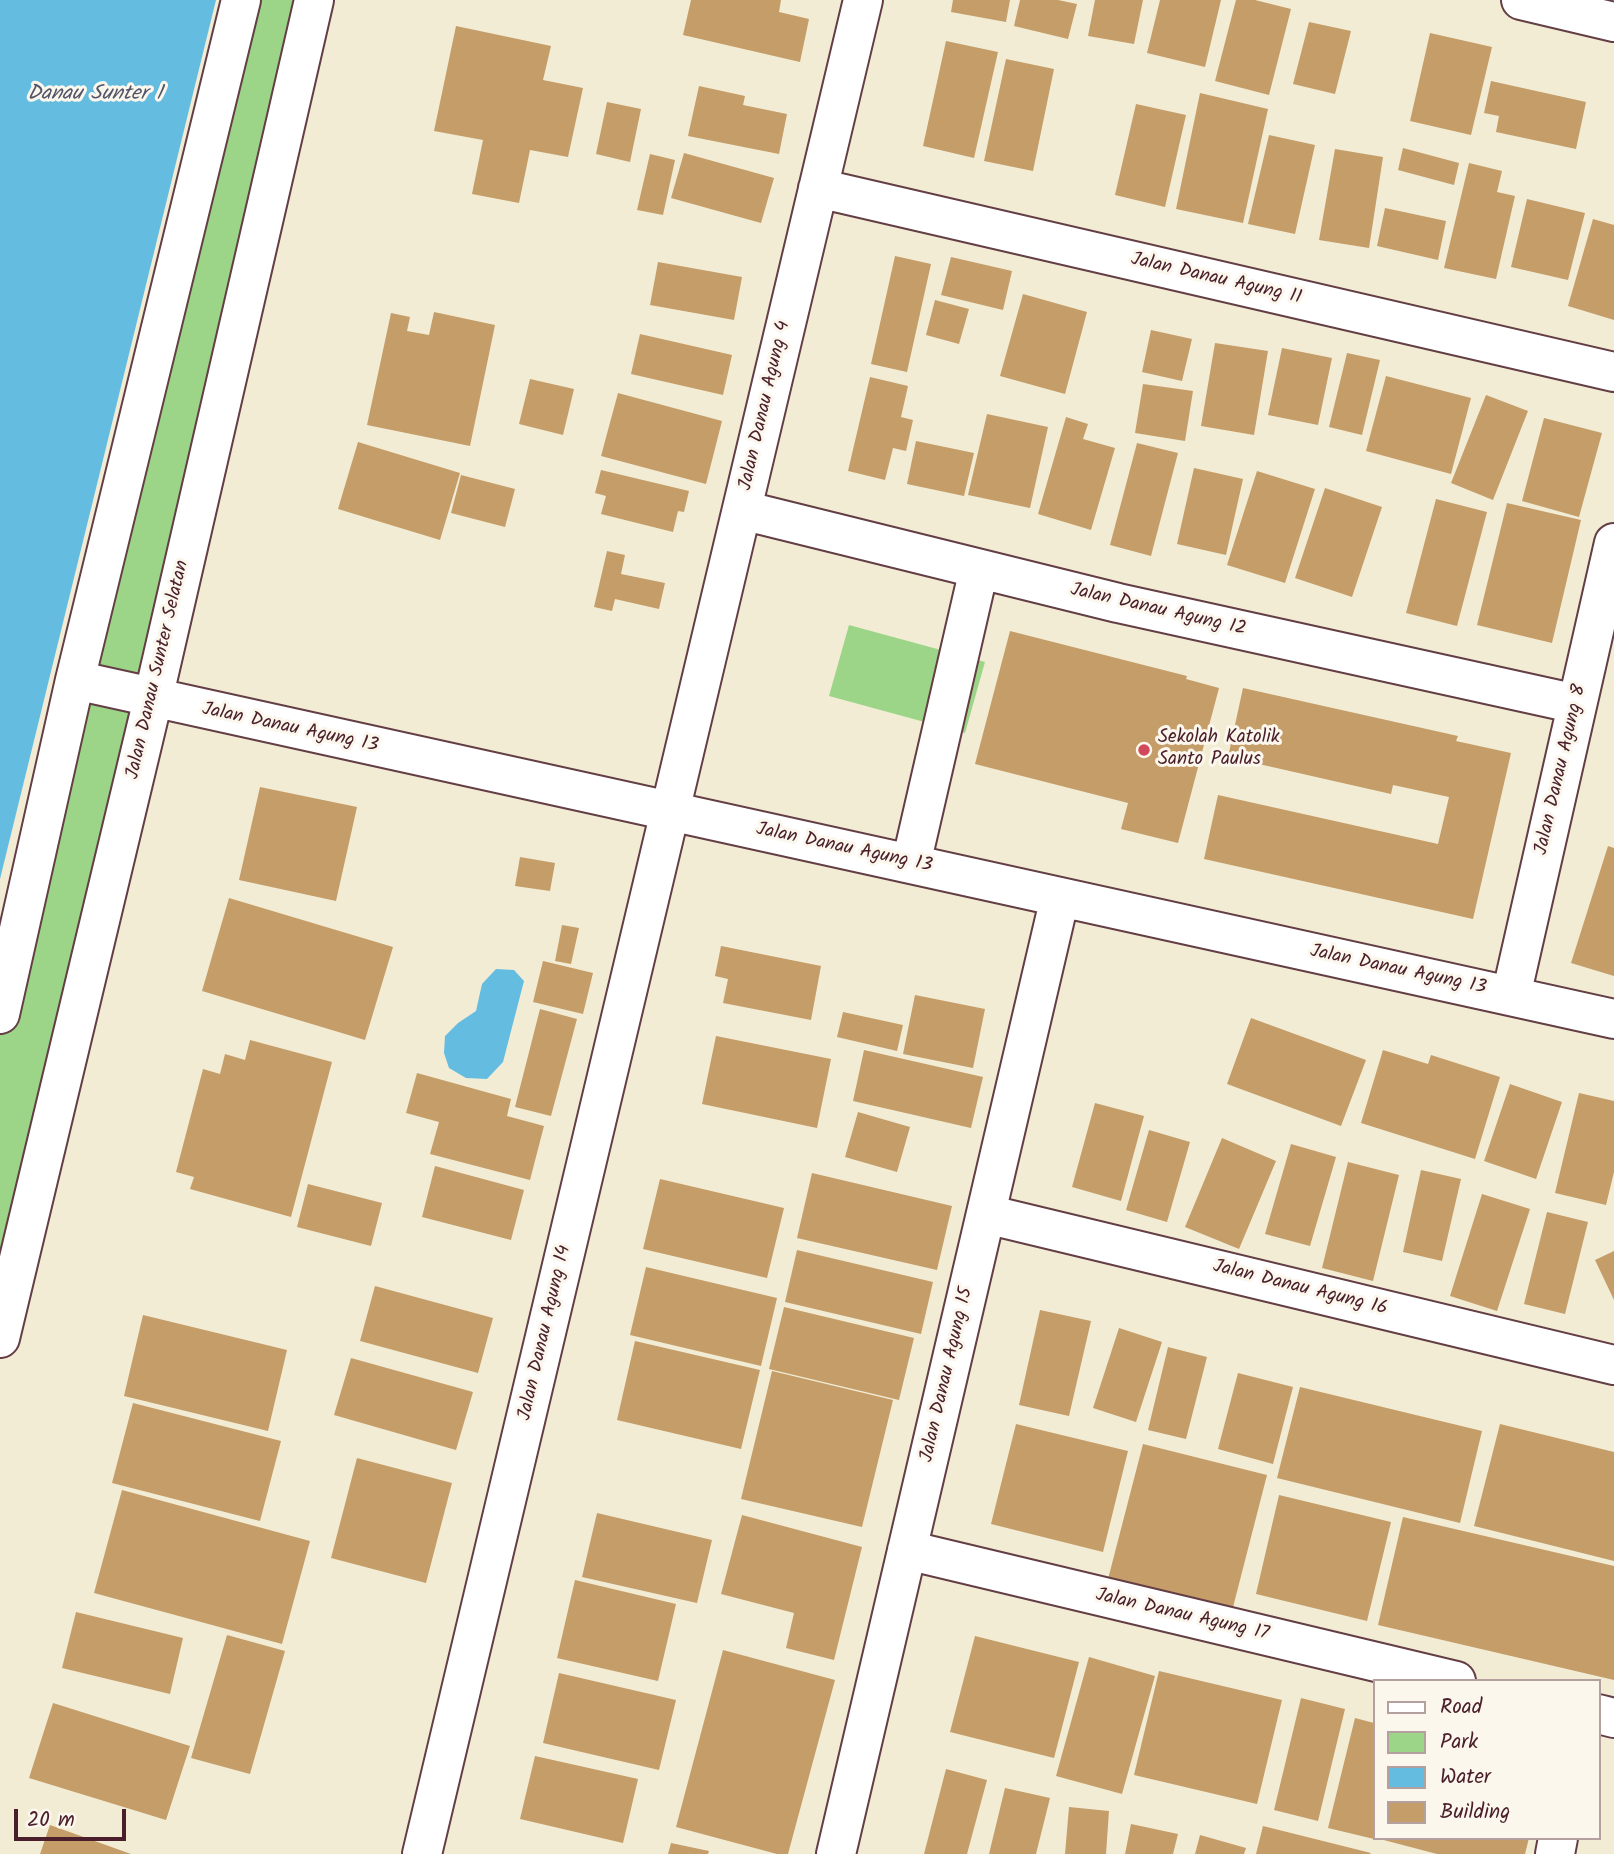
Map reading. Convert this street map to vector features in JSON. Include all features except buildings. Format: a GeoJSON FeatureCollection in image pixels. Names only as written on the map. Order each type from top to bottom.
{"type":"FeatureCollection","features":[{"type":"Feature","properties":{"kind":"street"},"geometry":{"type":"LineString","coordinates":[[0,1014],[75,680],[241,0]]}},
{"type":"Feature","properties":{"kind":"street","name":"Jalan Danau Sunter Selatan"},"geometry":{"type":"LineString","coordinates":[[0,1338],[153,699],[314,0]]}},
{"type":"Feature","properties":{"kind":"street","name":"Jalan Danau Agung 4"},"geometry":{"type":"LineString","coordinates":[[670,811],[863,0]]}},
{"type":"Feature","properties":{"kind":"street"},"geometry":{"type":"LineString","coordinates":[[1521,0],[1614,22]]}},
{"type":"Feature","properties":{"kind":"street","name":"Jalan Danau Agung 11"},"geometry":{"type":"LineString","coordinates":[[818,188],[1614,372]]}},
{"type":"Feature","properties":{"kind":"street","name":"Jalan Danau Agung 12"},"geometry":{"type":"LineString","coordinates":[[741,510],[1118,603],[1577,704]]}},
{"type":"Feature","properties":{"kind":"street","name":"Jalan Danau Agung 8"},"geometry":{"type":"LineString","coordinates":[[1511,996],[1614,543]]}},
{"type":"Feature","properties":{"kind":"street"},"geometry":{"type":"LineString","coordinates":[[911,864],[979,569]]}},
{"type":"Feature","properties":{"kind":"street","name":"Jalan Danau Agung 13"},"geometry":{"type":"LineString","coordinates":[[75,680],[1614,1019]]}},
{"type":"Feature","properties":{"kind":"street","name":"Jalan Danau Agung 14"},"geometry":{"type":"LineString","coordinates":[[422,1854],[670,811]]}},
{"type":"Feature","properties":{"kind":"street","name":"Jalan Danau Agung 15"},"geometry":{"type":"LineString","coordinates":[[836,1854],[1060,897]]}},
{"type":"Feature","properties":{"kind":"street","name":"Jalan Danau Agung 16"},"geometry":{"type":"LineString","coordinates":[[986,1214],[1614,1365]]}},
{"type":"Feature","properties":{"kind":"street","name":"Jalan Danau Agung 17"},"geometry":{"type":"LineString","coordinates":[[907,1550],[1448,1679]]}},
{"type":"Feature","properties":{"kind":"green space"},"geometry":{"type":"Polygon","coordinates":[[[241,0],[314,0],[0,1339],[0,1014],[241,0]]]}},
{"type":"Feature","properties":{"kind":"green space"},"geometry":{"type":"Polygon","coordinates":[[[849,625],[985,662],[965,733],[829,696],[849,625]]]}},
{"type":"Feature","properties":{"kind":"water","name":"Danau Sunter 1"},"geometry":{"type":"Polygon","coordinates":[[[0,0],[216,0],[0,879],[0,0]]]}},
{"type":"Feature","properties":{"kind":"water"},"geometry":{"type":"Polygon","coordinates":[[[496,969],[514,970],[524,981],[503,1062],[487,1079],[466,1078],[449,1068],[444,1053],[445,1036],[476,1011],[482,984],[496,969]]]}},
{"type":"Feature","properties":{"kind":"place","name":"Sekolah Katolik Santo Paulus"},"geometry":{"type":"Point","coordinates":[1144,750]}}]}
